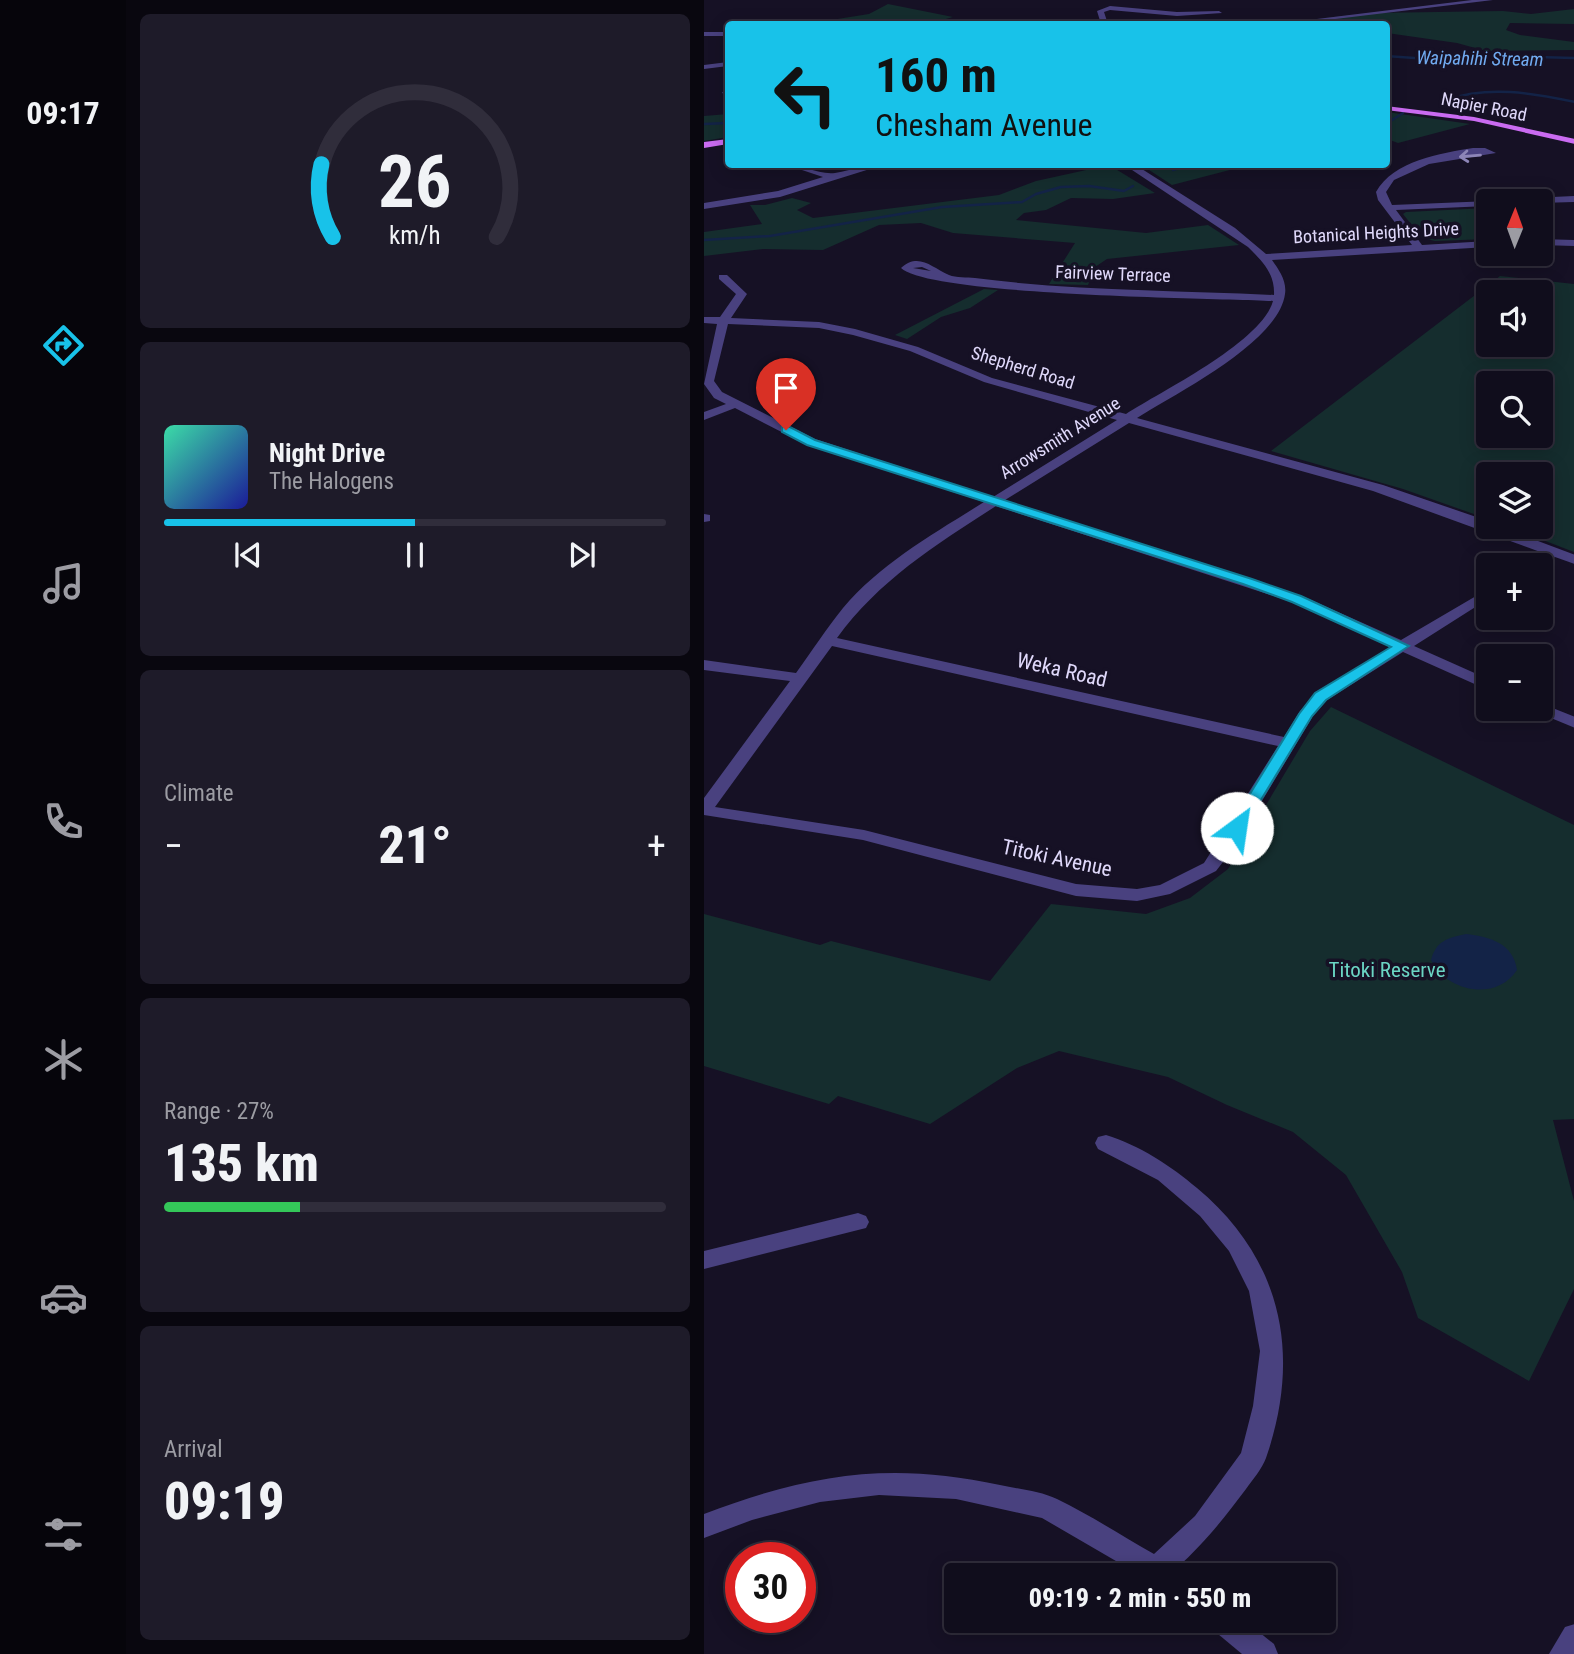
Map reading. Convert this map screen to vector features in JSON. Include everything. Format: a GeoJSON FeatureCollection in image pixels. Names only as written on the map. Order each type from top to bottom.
{"type":"FeatureCollection","features":[{"type":"Feature","properties":{"kind":"main road","name":"Napier Road"},"geometry":{"type":"LineString","coordinates":[[1390,108],[1474,119],[1574,142]]}},
{"type":"Feature","properties":{"kind":"main road"},"geometry":{"type":"LineString","coordinates":[[704,145],[725,142]]}},
{"type":"Feature","properties":{"kind":"street"},"geometry":{"type":"LineString","coordinates":[[1306,21],[1490,0]]}},
{"type":"Feature","properties":{"kind":"street"},"geometry":{"type":"LineString","coordinates":[[1103,21],[1100,11],[1110,8],[1172,14],[1219,13]]}},
{"type":"Feature","properties":{"kind":"street"},"geometry":{"type":"LineString","coordinates":[[704,34],[725,34]]}},
{"type":"Feature","properties":{"kind":"street"},"geometry":{"type":"LineString","coordinates":[[704,66],[725,64]]}},
{"type":"Feature","properties":{"kind":"street"},"geometry":{"type":"LineString","coordinates":[[1418,247],[1388,208],[1381,192],[1391,177],[1406,169],[1443,158]]}},
{"type":"Feature","properties":{"kind":"street"},"geometry":{"type":"LineString","coordinates":[[800,168],[835,177]]}},
{"type":"Feature","properties":{"kind":"street"},"geometry":{"type":"LineString","coordinates":[[704,206],[780,194],[868,168]]}},
{"type":"Feature","properties":{"kind":"street"},"geometry":{"type":"LineString","coordinates":[[1133,168],[1242,237],[1266,257],[1279,277],[1279,298]]}},
{"type":"Feature","properties":{"kind":"street"},"geometry":{"type":"LineString","coordinates":[[1553,200],[1574,199]]}},
{"type":"Feature","properties":{"kind":"street"},"geometry":{"type":"LineString","coordinates":[[1388,208],[1476,204]]}},
{"type":"Feature","properties":{"kind":"street"},"geometry":{"type":"LineString","coordinates":[[1553,242],[1574,243]]}},
{"type":"Feature","properties":{"kind":"street","name":"Botanical Heights Drive"},"geometry":{"type":"LineString","coordinates":[[1266,257],[1476,245]]}},
{"type":"Feature","properties":{"kind":"street"},"geometry":{"type":"LineString","coordinates":[[723,277],[742,294],[723,321],[708,381],[718,395],[811,442],[1297,599],[1476,680]]}},
{"type":"Feature","properties":{"kind":"street","name":"Fairview Terrace"},"geometry":{"type":"LineString","coordinates":[[946,278],[1051,290],[1279,298]]}},
{"type":"Feature","properties":{"kind":"street","name":"Arrowsmith Avenue"},"geometry":{"type":"LineString","coordinates":[[704,810],[863,594],[933,540],[1250,340],[1270,317],[1279,298]]}},
{"type":"Feature","properties":{"kind":"street","name":"Shepherd Road"},"geometry":{"type":"LineString","coordinates":[[704,320],[819,325],[855,332],[914,349],[988,380],[1378,488],[1476,523]]}},
{"type":"Feature","properties":{"kind":"street"},"geometry":{"type":"LineString","coordinates":[[704,416],[736,404]]}},
{"type":"Feature","properties":{"kind":"street","name":"Shepherd Road"},"geometry":{"type":"LineString","coordinates":[[1520,539],[1574,560]]}},
{"type":"Feature","properties":{"kind":"street","name":"Titoki Avenue"},"geometry":{"type":"LineString","coordinates":[[704,810],[864,835],[1076,890],[1137,895],[1164,890],[1210,867],[1224,849],[1287,743],[1321,696],[1476,600]]}},
{"type":"Feature","properties":{"kind":"street","name":"Weka Road"},"geometry":{"type":"LineString","coordinates":[[827,640],[1287,743]]}},
{"type":"Feature","properties":{"kind":"street"},"geometry":{"type":"LineString","coordinates":[[704,665],[801,678]]}},
{"type":"Feature","properties":{"kind":"street"},"geometry":{"type":"LineString","coordinates":[[1553,714],[1574,723]]}},
{"type":"Feature","properties":{"kind":"street"},"geometry":{"type":"LineString","coordinates":[[1106,1143],[1166,1174],[1208,1210],[1238,1245],[1261,1291],[1272,1351],[1266,1406],[1253,1458],[1204,1525],[1169,1563]]}},
{"type":"Feature","properties":{"kind":"street"},"geometry":{"type":"LineString","coordinates":[[704,1259],[858,1222]]}},
{"type":"Feature","properties":{"kind":"street"},"geometry":{"type":"LineString","coordinates":[[704,1526],[751,1508],[820,1490],[879,1483],[956,1486],[1047,1507],[1145,1563]]}},
{"type":"Feature","properties":{"kind":"street"},"geometry":{"type":"LineString","coordinates":[[1238,1633],[1264,1654]]}},
{"type":"Feature","properties":{"kind":"street"},"geometry":{"type":"LineString","coordinates":[[1563,1654],[1574,1637]]}},
{"type":"Feature","properties":{"kind":"green space"},"geometry":{"type":"Polygon","coordinates":[[[888,4],[953,17],[939,21],[831,21],[869,14],[888,4]]]}},
{"type":"Feature","properties":{"kind":"green space"},"geometry":{"type":"Polygon","coordinates":[[[1574,9],[1574,24],[1510,23],[1506,30],[1520,35],[1574,42],[1574,50],[1486,51],[1457,43],[1390,33],[1390,21],[1326,21],[1325,18],[1372,13],[1503,11],[1531,14],[1574,9]]]}},
{"type":"Feature","properties":{"kind":"green space"},"geometry":{"type":"Polygon","coordinates":[[[1390,112],[1470,124],[1398,143],[1390,140],[1390,112]]]}},
{"type":"Feature","properties":{"kind":"green space"},"geometry":{"type":"Polygon","coordinates":[[[725,114],[725,138],[704,141],[704,116],[725,114]]]}},
{"type":"Feature","properties":{"kind":"green space"},"geometry":{"type":"Polygon","coordinates":[[[1095,168],[1114,168],[1155,193],[1113,199],[1071,198],[1046,210],[1024,213],[1016,220],[1146,233],[1208,225],[1239,245],[1107,259],[1095,267],[1088,285],[1049,284],[1075,243],[953,233],[921,223],[879,225],[823,250],[763,249],[704,256],[704,232],[762,224],[750,205],[765,205],[792,198],[811,203],[797,210],[813,218],[999,195],[1036,181],[1095,168]]]}},
{"type":"Feature","properties":{"kind":"green space"},"geometry":{"type":"Polygon","coordinates":[[[1146,168],[1237,168],[1172,185],[1146,168]]]}},
{"type":"Feature","properties":{"kind":"green space"},"geometry":{"type":"Polygon","coordinates":[[[1476,209],[1476,239],[1435,241],[1422,238],[1403,214],[1476,209]]]}},
{"type":"Feature","properties":{"kind":"green space"},"geometry":{"type":"Polygon","coordinates":[[[1500,276],[1537,280],[1495,280],[1500,276]]]}},
{"type":"Feature","properties":{"kind":"green space"},"geometry":{"type":"Polygon","coordinates":[[[1553,282],[1574,284],[1574,552],[1540,539],[1553,539],[1553,462],[1476,462],[1476,515],[1403,489],[1271,451],[1476,294],[1476,357],[1553,357],[1553,282]]]}},
{"type":"Feature","properties":{"kind":"green space"},"geometry":{"type":"Polygon","coordinates":[[[984,289],[998,290],[970,308],[941,317],[907,339],[895,335],[984,289]]]}},
{"type":"Feature","properties":{"kind":"green space","name":"Titoki Reserve"},"geometry":{"type":"Polygon","coordinates":[[[1331,707],[1574,825],[1574,1119],[1553,1120],[1574,1201],[1574,1289],[1529,1381],[1418,1318],[1402,1272],[1346,1175],[1293,1132],[1168,1077],[1059,1051],[1017,1068],[930,1124],[838,1096],[829,1104],[704,1066],[704,914],[820,945],[831,941],[990,981],[1051,904],[1146,914],[1190,898],[1228,869],[1310,731],[1331,707]]]}},
{"type":"Feature","properties":{"kind":"water"},"geometry":{"type":"Polygon","coordinates":[[[1466,934],[1499,943],[1511,953],[1517,970],[1508,980],[1485,989],[1472,989],[1448,980],[1431,960],[1433,954],[1443,941],[1466,934]]]}},
{"type":"Feature","properties":{"kind":"waterway","name":"Waipahihi Stream"},"geometry":{"type":"LineString","coordinates":[[1390,56],[1443,60],[1474,58],[1498,62],[1520,62],[1537,57],[1575,58]]}},
{"type":"Feature","properties":{"kind":"waterway"},"geometry":{"type":"LineString","coordinates":[[1446,100],[1462,95],[1510,92],[1575,102]]}},
{"type":"Feature","properties":{"kind":"waterway"},"geometry":{"type":"LineString","coordinates":[[1390,121],[1403,113]]}},
{"type":"Feature","properties":{"kind":"waterway","name":"Waipahihi Stream"},"geometry":{"type":"LineString","coordinates":[[704,124],[725,123]]}},
{"type":"Feature","properties":{"kind":"waterway"},"geometry":{"type":"LineString","coordinates":[[1173,170],[1179,168]]}},
{"type":"Feature","properties":{"kind":"waterway"},"geometry":{"type":"LineString","coordinates":[[704,240],[770,236],[942,207],[1022,202],[1036,194],[1061,187],[1089,186],[1124,191],[1133,186]]}},
{"type":"Feature","properties":{"kind":"route"},"geometry":{"type":"LineString","coordinates":[[786,430],[811,442],[1297,599],[1402,646],[1321,696],[1306,714],[1237,828]]}}]}
